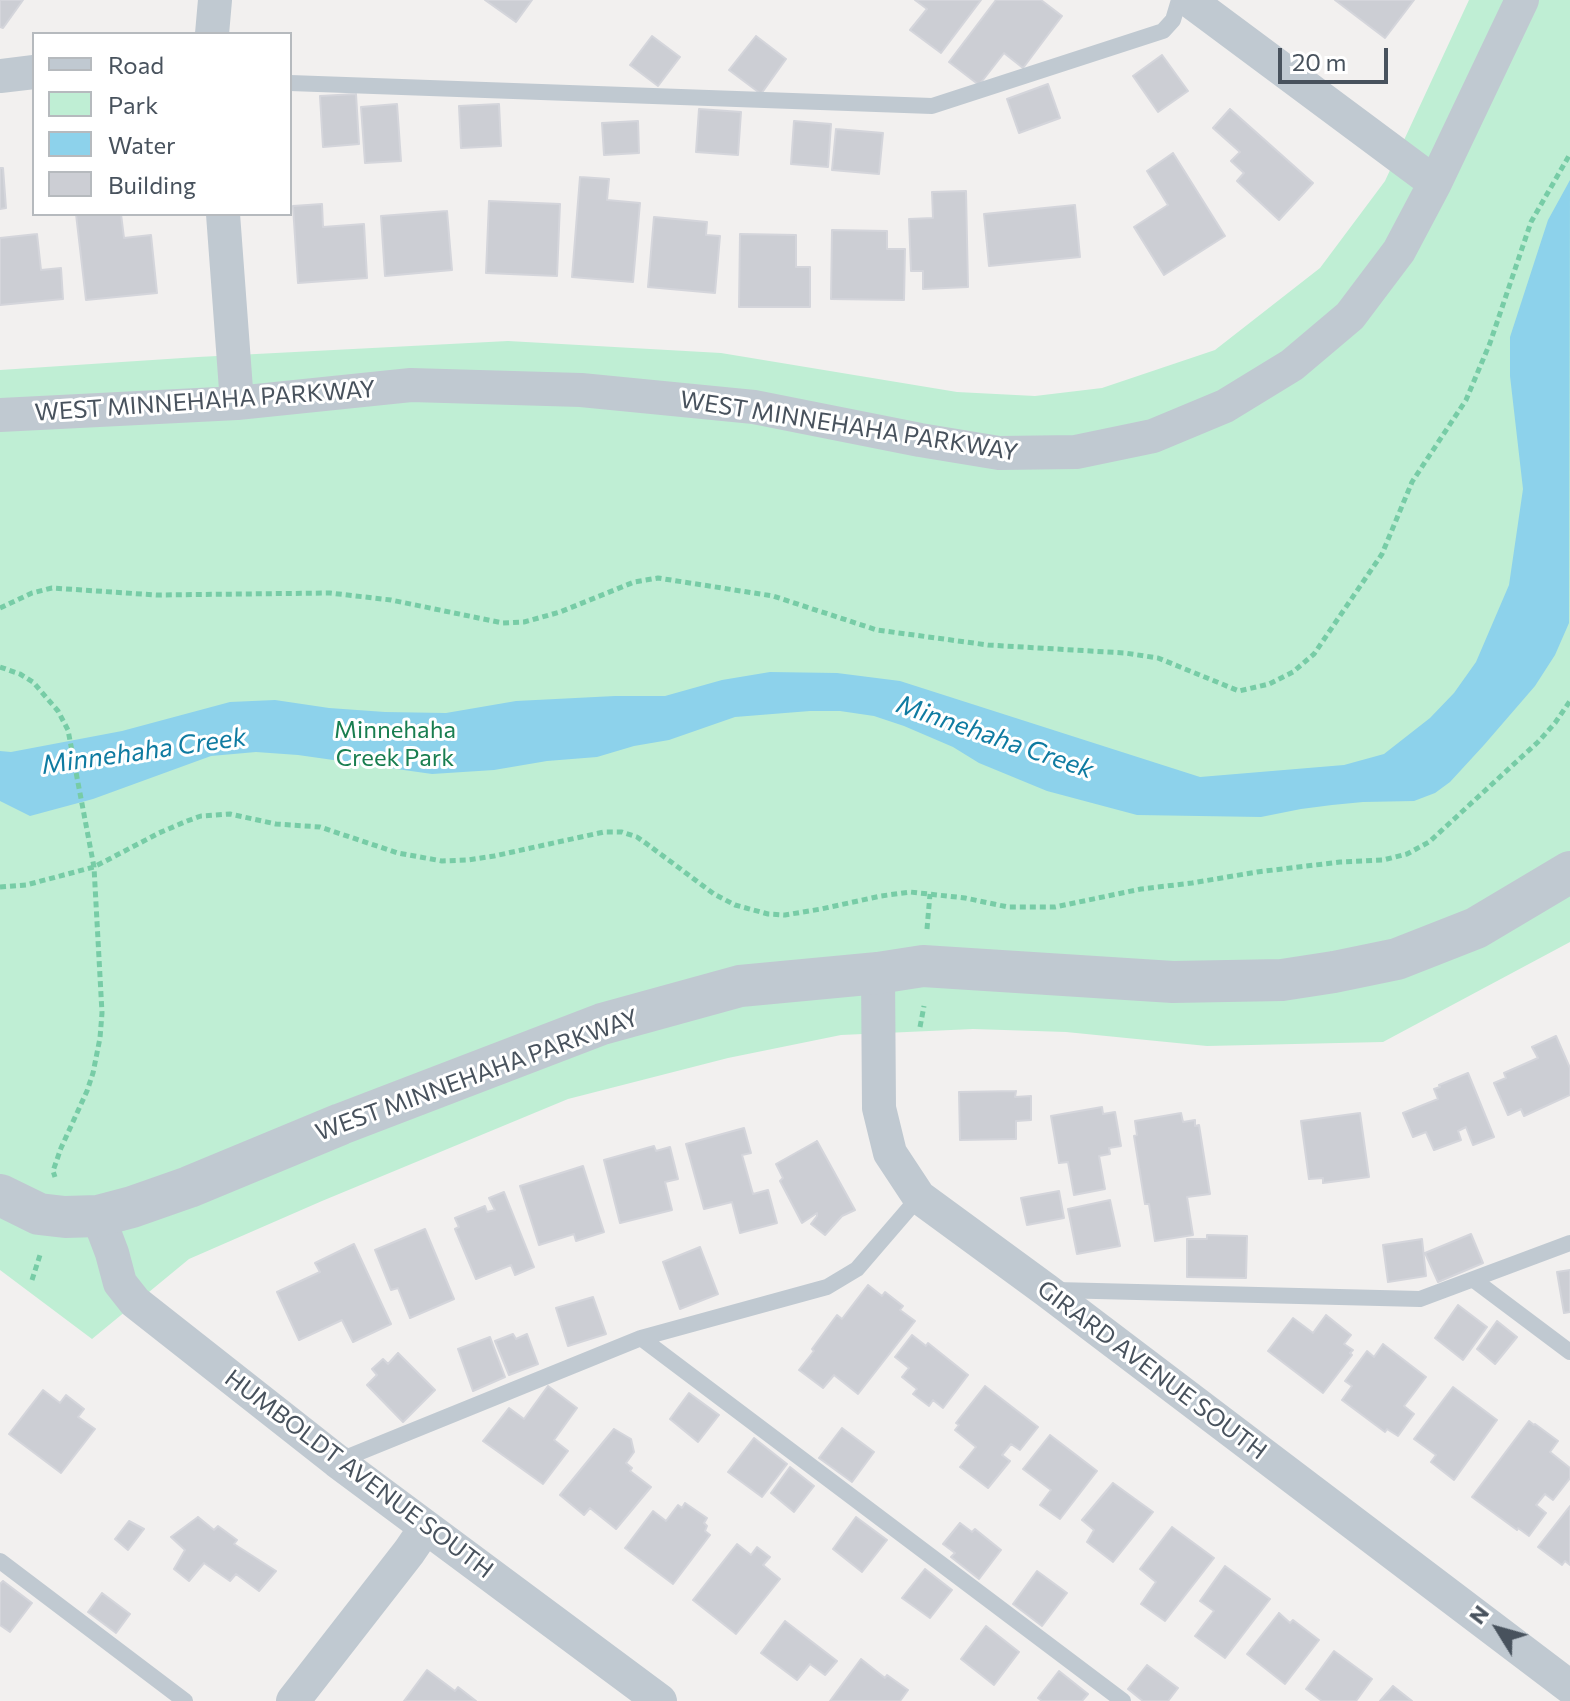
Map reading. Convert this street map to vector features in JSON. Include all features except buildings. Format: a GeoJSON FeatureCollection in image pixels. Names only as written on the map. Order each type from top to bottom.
{"type":"FeatureCollection","features":[{"type":"Feature","properties":{"kind":"street"},"geometry":{"type":"LineString","coordinates":[[212,32],[215,0]]}},
{"type":"Feature","properties":{"kind":"street"},"geometry":{"type":"LineString","coordinates":[[1189,0],[1435,183]]}},
{"type":"Feature","properties":{"kind":"street","name":"WEST MINNEHAHA PARKWAY"},"geometry":{"type":"LineString","coordinates":[[0,415],[237,403],[411,385],[581,390],[754,407],[999,453],[1076,452],[1153,436],[1225,406],[1292,365],[1350,316],[1399,251],[1435,183],[1522,0]]}},
{"type":"Feature","properties":{"kind":"street"},"geometry":{"type":"LineString","coordinates":[[0,76],[32,72]]}},
{"type":"Feature","properties":{"kind":"street"},"geometry":{"type":"LineString","coordinates":[[223,216],[237,403]]}},
{"type":"Feature","properties":{"kind":"street","name":"WEST MINNEHAHA PARKWAY"},"geometry":{"type":"LineString","coordinates":[[0,1195],[39,1214],[65,1217],[98,1216],[132,1207],[602,1024],[740,986],[923,966],[1173,982],[1282,980],[1397,959],[1476,928],[1570,872]]}},
{"type":"Feature","properties":{"kind":"street","name":"GIRARD AVENUE SOUTH"},"geometry":{"type":"LineString","coordinates":[[878,973],[879,1108],[890,1153],[919,1197],[1570,1687]]}},
{"type":"Feature","properties":{"kind":"street","name":"HUMBOLDT AVENUE SOUTH"},"geometry":{"type":"LineString","coordinates":[[98,1216],[120,1283],[135,1302],[337,1461],[660,1701]]}},
{"type":"Feature","properties":{"kind":"street"},"geometry":{"type":"LineString","coordinates":[[293,1701],[426,1527]]}},
{"type":"Feature","properties":{"kind":"lane"},"geometry":{"type":"LineString","coordinates":[[292,83],[932,106],[1163,31],[1173,20],[1179,0]]}},
{"type":"Feature","properties":{"kind":"lane"},"geometry":{"type":"LineString","coordinates":[[337,1461],[641,1338],[827,1287],[857,1269],[919,1197]]}},
{"type":"Feature","properties":{"kind":"lane"},"geometry":{"type":"LineString","coordinates":[[1046,1290],[1420,1299],[1570,1243]]}},
{"type":"Feature","properties":{"kind":"lane"},"geometry":{"type":"LineString","coordinates":[[1474,1280],[1570,1352]]}},
{"type":"Feature","properties":{"kind":"lane"},"geometry":{"type":"LineString","coordinates":[[641,1338],[1123,1701]]}},
{"type":"Feature","properties":{"kind":"lane"},"geometry":{"type":"LineString","coordinates":[[0,1561],[185,1701]]}},
{"type":"Feature","properties":{"kind":"path"},"geometry":{"type":"LineString","coordinates":[[0,608],[32,593],[52,588],[156,595],[330,593],[391,600],[503,623],[524,622],[560,612],[634,582],[658,578],[773,596],[877,630],[988,645],[1125,653],[1158,658],[1239,691],[1269,684],[1293,672],[1314,654],[1382,554],[1412,482],[1466,400],[1490,343],[1531,222],[1570,154]]}},
{"type":"Feature","properties":{"kind":"path"},"geometry":{"type":"LineString","coordinates":[[0,667],[33,682],[58,711],[68,730],[94,867],[102,1013],[100,1038],[87,1091],[53,1171],[56,1180]]}},
{"type":"Feature","properties":{"kind":"path"},"geometry":{"type":"LineString","coordinates":[[0,887],[26,885],[94,867],[187,821],[201,816],[230,814],[276,824],[320,827],[398,853],[442,861],[494,856],[604,832],[622,832],[637,837],[714,894],[735,905],[768,914],[785,915],[910,892],[1008,907],[1055,907],[1141,889],[1340,862],[1383,860],[1407,854],[1429,842],[1538,742],[1570,701]]}},
{"type":"Feature","properties":{"kind":"green space","name":"Minnehaha Creek Park"},"geometry":{"type":"Polygon","coordinates":[[[1469,0],[1570,0],[1570,942],[1383,1042],[1207,1046],[1066,1032],[973,1029],[841,1035],[728,1058],[568,1099],[189,1259],[92,1339],[0,1270],[0,370],[508,341],[721,353],[957,392],[1035,396],[1102,388],[1215,350],[1320,268],[1385,181],[1469,0]]]}},
{"type":"Feature","properties":{"kind":"water","name":"Minnehaha Creek"},"geometry":{"type":"Polygon","coordinates":[[[1570,180],[1569,623],[1555,655],[1535,686],[1450,782],[1435,793],[1414,801],[1332,805],[1261,817],[1137,815],[1047,791],[979,763],[953,747],[874,716],[810,711],[735,717],[669,740],[597,757],[494,770],[432,774],[256,752],[211,756],[93,799],[30,816],[0,801],[0,751],[11,752],[122,731],[230,702],[275,700],[329,708],[446,713],[516,701],[665,696],[722,680],[770,672],[837,673],[900,681],[1200,777],[1344,765],[1384,754],[1430,718],[1454,693],[1476,662],[1509,585],[1523,489],[1510,376],[1510,337],[1548,220],[1570,180]]]}}]}
